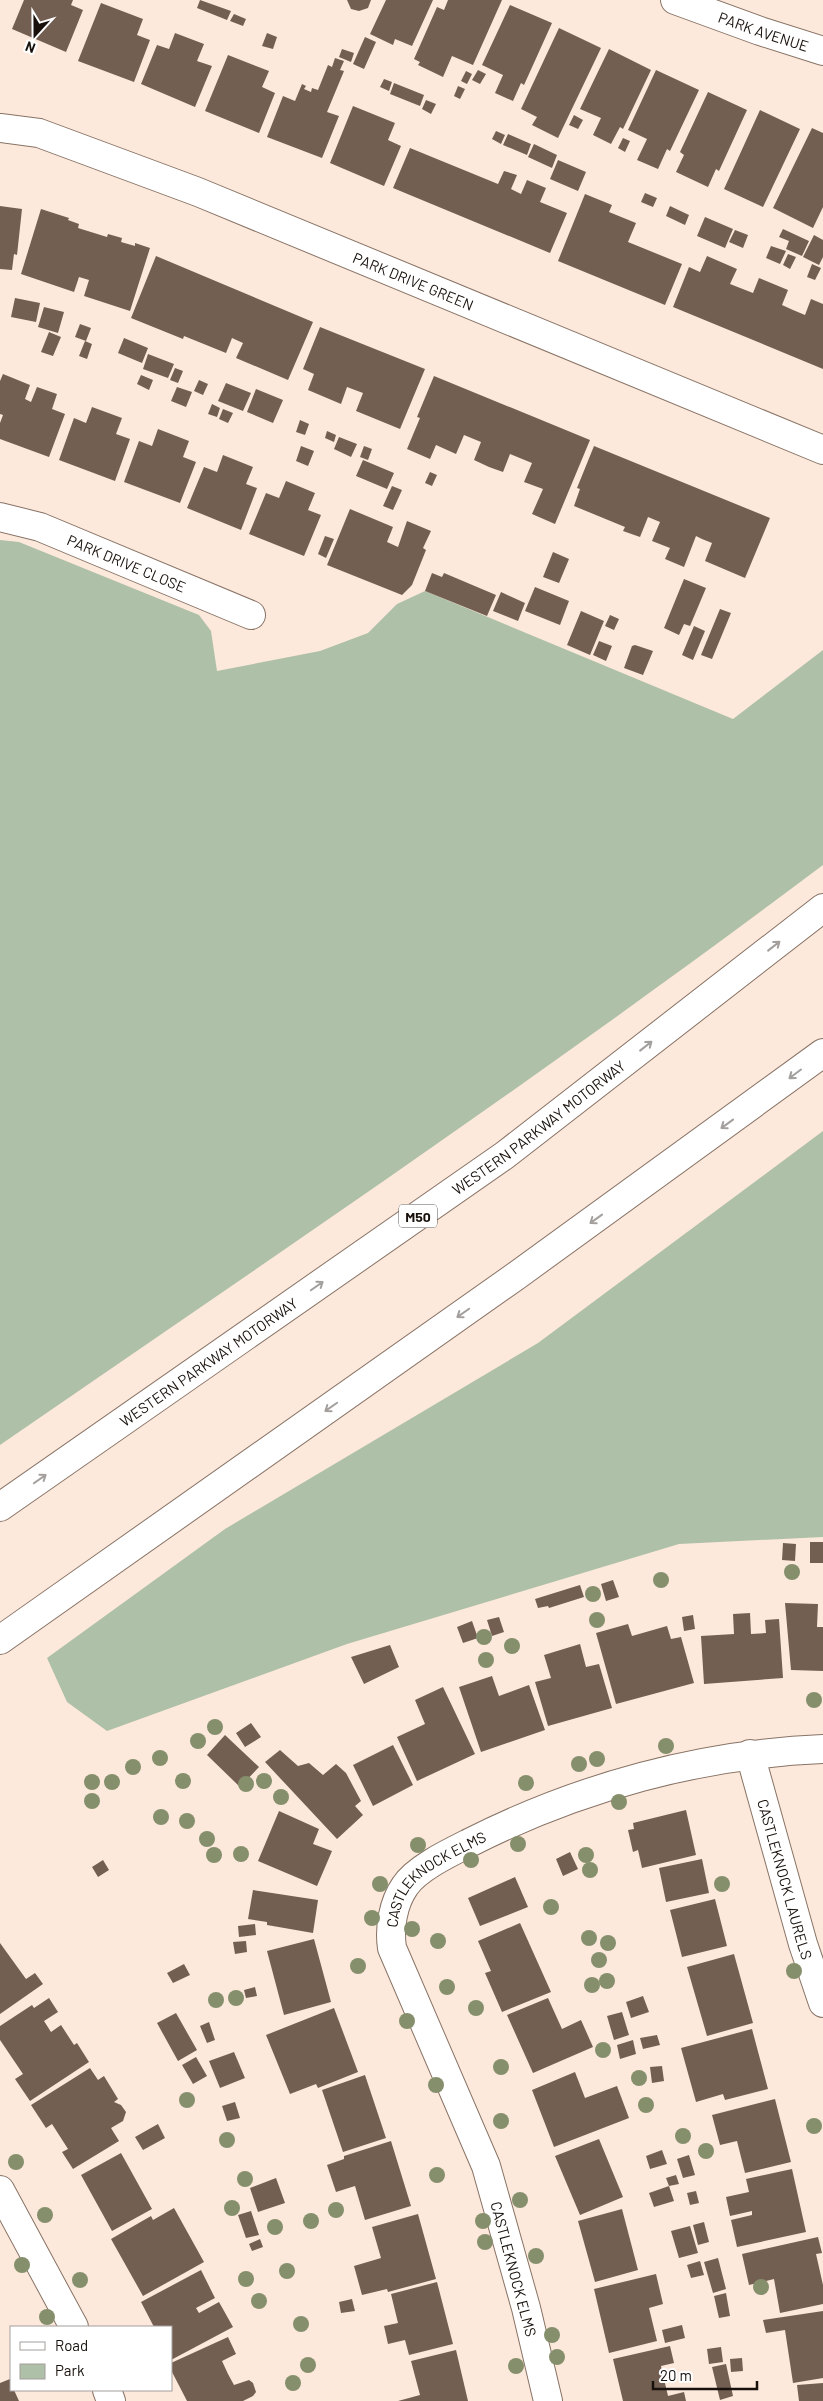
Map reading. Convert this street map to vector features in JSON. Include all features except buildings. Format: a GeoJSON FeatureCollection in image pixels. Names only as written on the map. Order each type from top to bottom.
{"type":"FeatureCollection","features":[{"type":"Feature","properties":{"kind":"main road","name":"PARK AVENUE"},"geometry":{"type":"LineString","coordinates":[[675,0],[760,31],[823,51]]}},
{"type":"Feature","properties":{"kind":"main road","name":"PARK DRIVE GREEN"},"geometry":{"type":"LineString","coordinates":[[0,128],[40,133],[198,192],[823,450]]}},
{"type":"Feature","properties":{"kind":"main road","name":"PARK DRIVE CLOSE"},"geometry":{"type":"LineString","coordinates":[[0,516],[40,527],[251,615]]}},
{"type":"Feature","properties":{"kind":"main road","name":"WESTERN PARKWAY MOTORWAY"},"geometry":{"type":"LineString","coordinates":[[0,1507],[505,1155],[823,908]]}},
{"type":"Feature","properties":{"kind":"main road"},"geometry":{"type":"LineString","coordinates":[[0,1640],[524,1270],[823,1053]]}},
{"type":"Feature","properties":{"kind":"main road","name":"CASTLEKNOCK ELMS"},"geometry":{"type":"LineString","coordinates":[[548,2401],[528,2314],[486,2166],[392,1948],[390,1934],[399,1896],[406,1884],[449,1853],[549,1805],[682,1767],[750,1754],[823,1750]]}},
{"type":"Feature","properties":{"kind":"main road","name":"CASTLEKNOCK LAURELS"},"geometry":{"type":"LineString","coordinates":[[750,1754],[803,1944],[823,2004]]}},
{"type":"Feature","properties":{"kind":"main road"},"geometry":{"type":"LineString","coordinates":[[0,2190],[73,2326]]}},
{"type":"Feature","properties":{"kind":"green space"},"geometry":{"type":"Polygon","coordinates":[[[0,540],[19,542],[199,615],[211,631],[217,671],[320,651],[368,633],[397,604],[425,591],[733,719],[823,650],[823,865],[518,1087],[0,1445],[0,540]]]}},
{"type":"Feature","properties":{"kind":"green space"},"geometry":{"type":"Polygon","coordinates":[[[823,1131],[823,1537],[679,1544],[347,1644],[107,1731],[67,1702],[47,1658],[225,1529],[538,1343],[823,1131]]]}}]}
